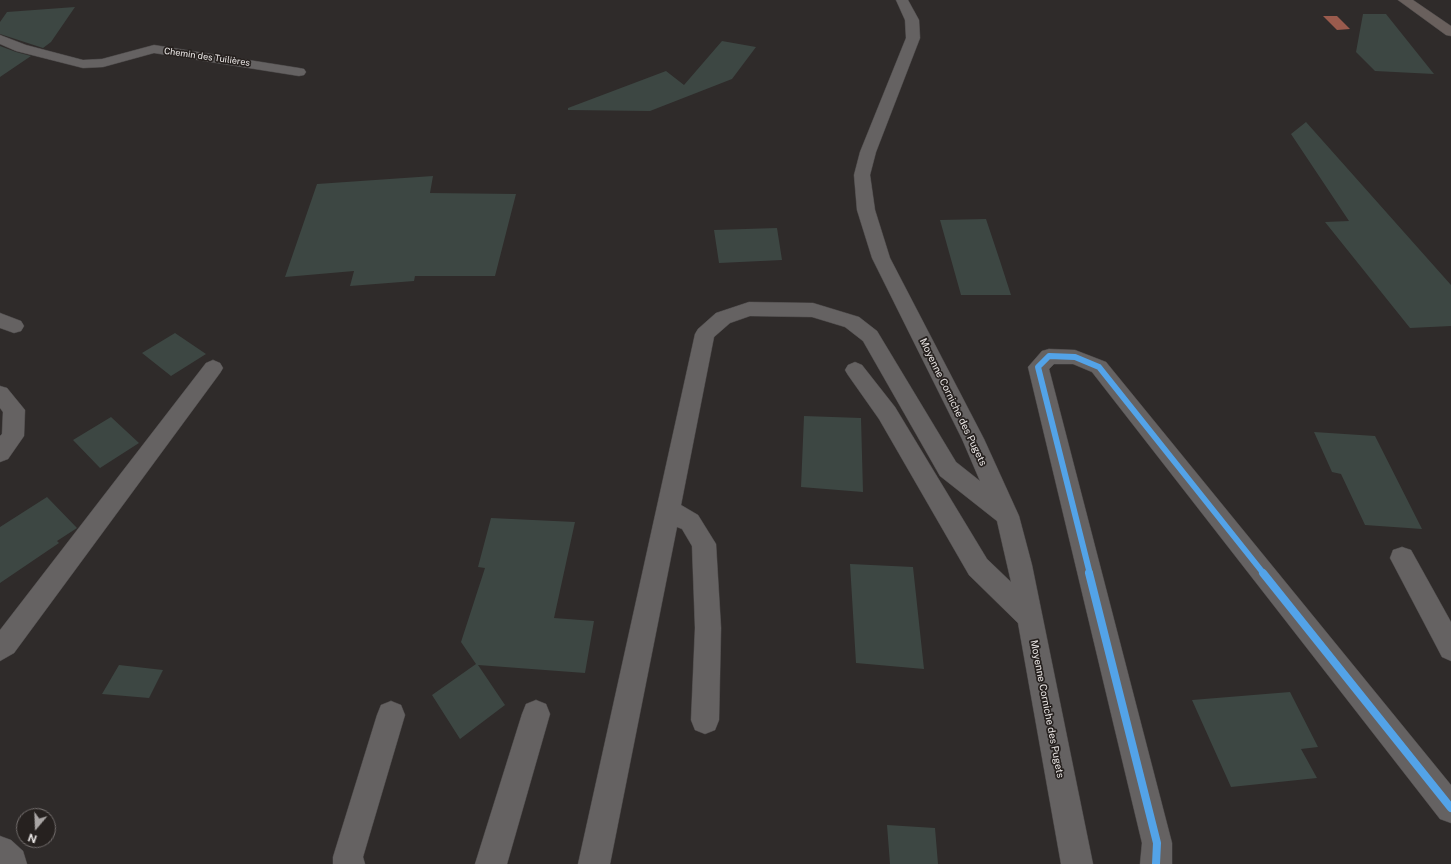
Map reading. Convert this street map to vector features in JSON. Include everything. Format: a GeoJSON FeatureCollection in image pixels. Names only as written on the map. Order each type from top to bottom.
{"type":"FeatureCollection","features":[{"type":"Feature","properties":{"kind":"main road"},"geometry":{"type":"LineString","coordinates":[[1404,0],[1451,32]]}},
{"type":"Feature","properties":{"kind":"street","name":"Moyenne Corniche des Pugets"},"geometry":{"type":"LineString","coordinates":[[902,0],[912,20],[913,38],[868,152],[862,175],[866,210],[881,258],[974,438],[1007,516],[1020,565],[1077,864]]}},
{"type":"Feature","properties":{"kind":"street","name":"Chemin des Tuilières"},"geometry":{"type":"LineString","coordinates":[[0,39],[21,48],[83,64],[103,63],[154,49],[299,72]]}},
{"type":"Feature","properties":{"kind":"street"},"geometry":{"type":"LineString","coordinates":[[594,864],[705,334],[723,318],[749,309],[813,310],[852,322],[870,336],[948,469],[1007,516]]}},
{"type":"Feature","properties":{"kind":"street"},"geometry":{"type":"LineString","coordinates":[[1156,864],[1157,843],[1038,367],[1049,356],[1075,357],[1099,367],[1451,808]]}},
{"type":"Feature","properties":{"kind":"street"},"geometry":{"type":"LineString","coordinates":[[0,648],[10,638],[212,368]]}},
{"type":"Feature","properties":{"kind":"street"},"geometry":{"type":"LineString","coordinates":[[855,370],[887,413],[978,567],[1030,616]]}},
{"type":"Feature","properties":{"kind":"street"},"geometry":{"type":"LineString","coordinates":[[0,394],[14,410],[13,436],[0,453]]}},
{"type":"Feature","properties":{"kind":"street"},"geometry":{"type":"LineString","coordinates":[[668,510],[690,522],[704,544],[708,628],[705,720]]}},
{"type":"Feature","properties":{"kind":"street"},"geometry":{"type":"LineString","coordinates":[[1402,558],[1451,648]]}},
{"type":"Feature","properties":{"kind":"street"},"geometry":{"type":"LineString","coordinates":[[491,864],[536,714]]}},
{"type":"Feature","properties":{"kind":"street"},"geometry":{"type":"LineString","coordinates":[[349,864],[348,857],[391,715]]}},
{"type":"Feature","properties":{"kind":"shaded area"},"geometry":{"type":"Polygon","coordinates":[[[1323,16],[1337,16],[1350,29],[1337,30],[1323,16]]]}},
{"type":"Feature","properties":{"kind":"building"},"geometry":{"type":"Polygon","coordinates":[[[75,7],[51,42],[43,48],[0,34],[0,22],[7,12],[75,7]]]}},
{"type":"Feature","properties":{"kind":"building"},"geometry":{"type":"Polygon","coordinates":[[[1363,14],[1386,14],[1434,74],[1375,71],[1356,52],[1363,14]]]}},
{"type":"Feature","properties":{"kind":"building"},"geometry":{"type":"Polygon","coordinates":[[[722,41],[756,47],[732,79],[650,111],[568,110],[568,108],[666,71],[684,85],[722,41]]]}},
{"type":"Feature","properties":{"kind":"building"},"geometry":{"type":"Polygon","coordinates":[[[0,46],[16,52],[31,56],[0,77],[0,46]]]}},
{"type":"Feature","properties":{"kind":"building"},"geometry":{"type":"Polygon","coordinates":[[[1306,122],[1451,285],[1451,326],[1410,328],[1325,222],[1349,221],[1291,134],[1306,122]]]}},
{"type":"Feature","properties":{"kind":"building"},"geometry":{"type":"Polygon","coordinates":[[[433,176],[430,193],[516,194],[495,276],[415,276],[414,281],[350,286],[354,271],[285,277],[317,184],[433,176]]]}},
{"type":"Feature","properties":{"kind":"building"},"geometry":{"type":"Polygon","coordinates":[[[986,219],[1011,295],[961,295],[940,220],[986,219]]]}},
{"type":"Feature","properties":{"kind":"building"},"geometry":{"type":"Polygon","coordinates":[[[777,228],[782,260],[719,263],[714,230],[777,228]]]}},
{"type":"Feature","properties":{"kind":"building"},"geometry":{"type":"Polygon","coordinates":[[[175,333],[206,354],[171,376],[142,353],[175,333]]]}},
{"type":"Feature","properties":{"kind":"building"},"geometry":{"type":"Polygon","coordinates":[[[804,416],[861,418],[863,492],[801,487],[804,416]]]}},
{"type":"Feature","properties":{"kind":"building"},"geometry":{"type":"Polygon","coordinates":[[[111,417],[139,443],[100,468],[73,440],[111,417]]]}},
{"type":"Feature","properties":{"kind":"building"},"geometry":{"type":"Polygon","coordinates":[[[1314,432],[1375,436],[1422,529],[1365,525],[1341,474],[1332,472],[1314,432]]]}},
{"type":"Feature","properties":{"kind":"building"},"geometry":{"type":"Polygon","coordinates":[[[47,497],[77,528],[57,541],[59,543],[0,583],[0,527],[47,497]]]}},
{"type":"Feature","properties":{"kind":"building"},"geometry":{"type":"Polygon","coordinates":[[[491,518],[575,522],[554,618],[594,621],[585,673],[478,665],[505,705],[460,739],[432,695],[476,664],[461,642],[485,568],[478,567],[491,518]]]}},
{"type":"Feature","properties":{"kind":"building"},"geometry":{"type":"Polygon","coordinates":[[[850,564],[913,567],[924,669],[856,663],[850,564]]]}},
{"type":"Feature","properties":{"kind":"building"},"geometry":{"type":"Polygon","coordinates":[[[119,665],[163,670],[149,698],[102,694],[119,665]]]}},
{"type":"Feature","properties":{"kind":"building"},"geometry":{"type":"Polygon","coordinates":[[[1290,692],[1318,747],[1301,749],[1317,778],[1231,787],[1192,700],[1290,692]]]}},
{"type":"Feature","properties":{"kind":"building"},"geometry":{"type":"Polygon","coordinates":[[[887,825],[935,828],[938,864],[890,864],[887,825]]]}},
{"type":"Feature","properties":{"kind":"transit line"},"geometry":{"type":"LineString","coordinates":[[1156,864],[1157,843],[1038,367],[1049,356],[1075,357],[1099,367],[1451,808]]}}]}
